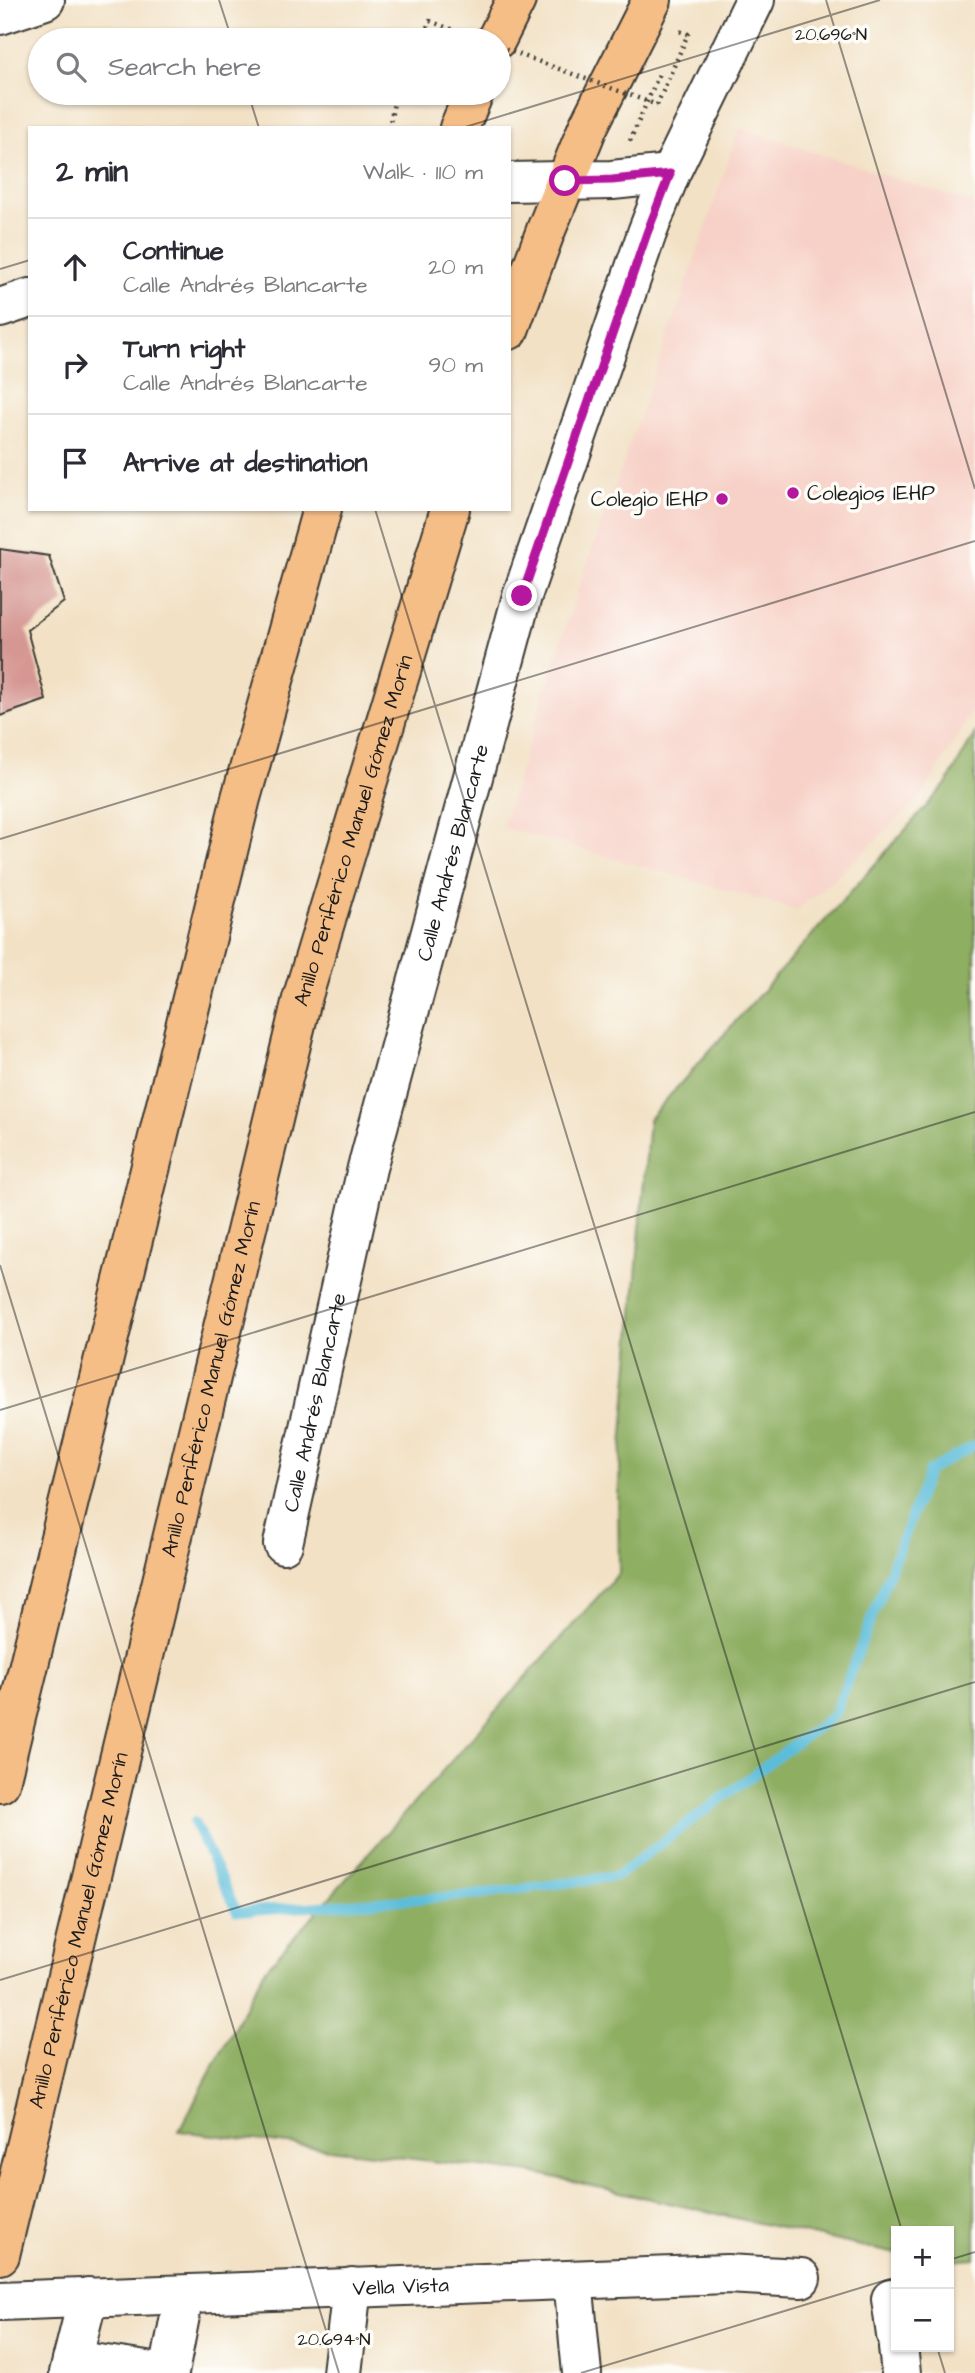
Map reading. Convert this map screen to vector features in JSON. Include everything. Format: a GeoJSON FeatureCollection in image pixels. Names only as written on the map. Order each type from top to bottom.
{"type":"FeatureCollection","features":[{"type":"Feature","properties":{"kind":"highway"},"geometry":{"type":"LineString","coordinates":[[492,28],[516,0]]}},
{"type":"Feature","properties":{"kind":"highway"},"geometry":{"type":"LineString","coordinates":[[511,325],[588,127],[652,0]]}},
{"type":"Feature","properties":{"kind":"highway"},"geometry":{"type":"LineString","coordinates":[[460,126],[469,105]]}},
{"type":"Feature","properties":{"kind":"highway"},"geometry":{"type":"LineString","coordinates":[[0,1783],[11,1703],[241,798],[321,511]]}},
{"type":"Feature","properties":{"kind":"highway","name":"Anillo Periférico Manuel Gómez Morín"},"geometry":{"type":"LineString","coordinates":[[0,2255],[302,999],[449,511]]}},
{"type":"Feature","properties":{"kind":"street"},"geometry":{"type":"LineString","coordinates":[[0,15],[45,0]]}},
{"type":"Feature","properties":{"kind":"street","name":"Calle Andrés Blancarte"},"geometry":{"type":"LineString","coordinates":[[283,1544],[367,1168],[522,596],[647,233],[670,174],[762,4]]}},
{"type":"Feature","properties":{"kind":"street"},"geometry":{"type":"LineString","coordinates":[[511,181],[612,180],[670,174]]}},
{"type":"Feature","properties":{"kind":"street"},"geometry":{"type":"LineString","coordinates":[[0,308],[28,299]]}},
{"type":"Feature","properties":{"kind":"street","name":"Vella Vista"},"geometry":{"type":"LineString","coordinates":[[0,2301],[727,2274],[802,2278]]}},
{"type":"Feature","properties":{"kind":"street"},"geometry":{"type":"LineString","coordinates":[[573,2280],[582,2373]]}},
{"type":"Feature","properties":{"kind":"street"},"geometry":{"type":"LineString","coordinates":[[342,2373],[352,2287]]}},
{"type":"Feature","properties":{"kind":"street"},"geometry":{"type":"LineString","coordinates":[[169,2373],[184,2295]]}},
{"type":"Feature","properties":{"kind":"street"},"geometry":{"type":"LineString","coordinates":[[88,2297],[70,2366],[160,2373]]}},
{"type":"Feature","properties":{"kind":"street"},"geometry":{"type":"LineString","coordinates":[[899,2352],[901,2373]]}},
{"type":"Feature","properties":{"kind":"path"},"geometry":{"type":"LineString","coordinates":[[426,28],[429,21],[451,28]]}},
{"type":"Feature","properties":{"kind":"path"},"geometry":{"type":"LineString","coordinates":[[511,51],[657,105],[688,34],[679,31],[673,43]]}},
{"type":"Feature","properties":{"kind":"path"},"geometry":{"type":"LineString","coordinates":[[612,180],[662,68]]}},
{"type":"Feature","properties":{"kind":"path"},"geometry":{"type":"LineString","coordinates":[[389,126],[394,105]]}},
{"type":"Feature","properties":{"kind":"shaded area","name":"Colegios IEHP"},"geometry":{"type":"Polygon","coordinates":[[[739,128],[975,204],[975,705],[923,795],[851,864],[797,910],[502,827],[574,600],[739,128]]]}},
{"type":"Feature","properties":{"kind":"green space"},"geometry":{"type":"Polygon","coordinates":[[[975,733],[975,2259],[954,2261],[954,2226],[891,2226],[891,2253],[540,2174],[179,2131],[264,1971],[619,1573],[618,1495],[649,1119],[947,783],[975,733]]]}},
{"type":"Feature","properties":{"kind":"building"},"geometry":{"type":"Polygon","coordinates":[[[0,549],[49,556],[64,602],[27,630],[46,700],[0,716],[0,549]]]}},
{"type":"Feature","properties":{"kind":"waterway"},"geometry":{"type":"LineString","coordinates":[[194,1822],[237,1912],[474,1895],[617,1876],[834,1715],[929,1471],[975,1445]]}},
{"type":"Feature","properties":{"kind":"place","name":"Colegios IEHP"},"geometry":{"type":"Point","coordinates":[793,493]}},
{"type":"Feature","properties":{"kind":"place","name":"Colegio IEHP"},"geometry":{"type":"Point","coordinates":[722,499]}},
{"type":"Feature","properties":{"kind":"route"},"geometry":{"type":"LineString","coordinates":[[522,596],[647,233],[670,174],[612,180],[565,181]]}}]}
